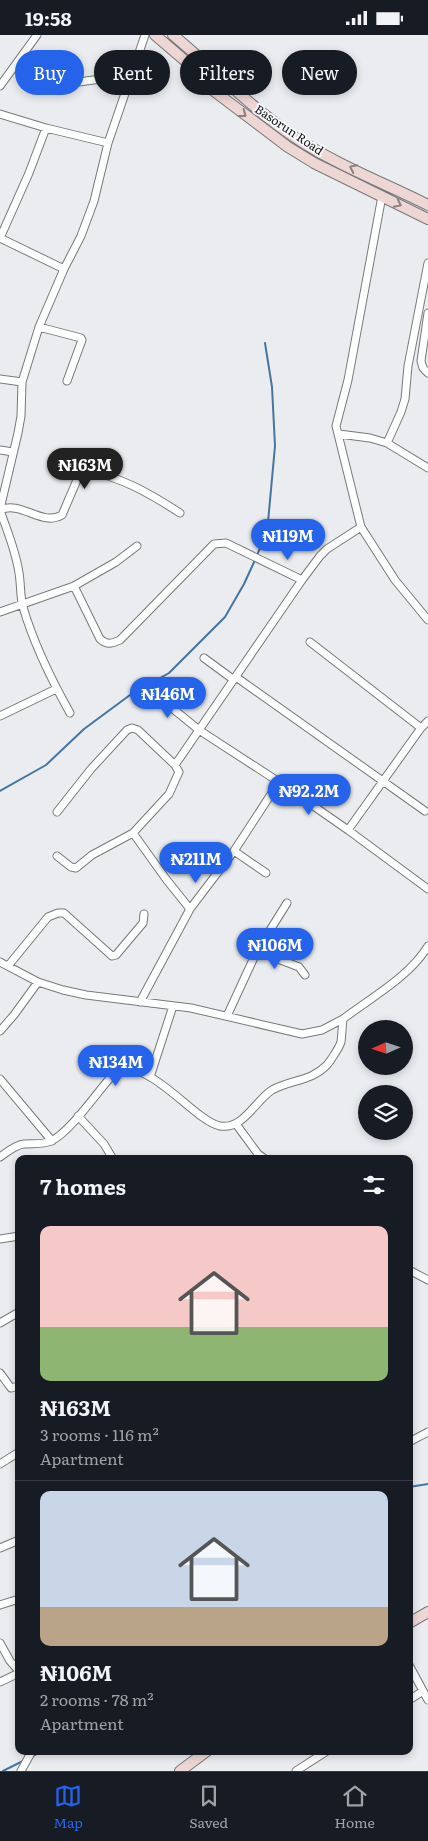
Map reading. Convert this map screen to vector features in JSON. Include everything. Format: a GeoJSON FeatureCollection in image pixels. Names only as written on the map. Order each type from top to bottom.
{"type":"FeatureCollection","features":[{"type":"Feature","properties":{"kind":"main road","name":"Basorun Road"},"geometry":{"type":"LineString","coordinates":[[155,35],[197,71],[210,88],[288,147],[314,163],[428,219]]}},
{"type":"Feature","properties":{"kind":"main road","name":"Basorun Road"},"geometry":{"type":"LineString","coordinates":[[173,35],[254,107],[294,136],[314,149],[428,205]]}},
{"type":"Feature","properties":{"kind":"main road"},"geometry":{"type":"LineString","coordinates":[[413,1621],[428,1612]]}},
{"type":"Feature","properties":{"kind":"main road"},"geometry":{"type":"LineString","coordinates":[[180,1771],[202,1755]]}},
{"type":"Feature","properties":{"kind":"street"},"geometry":{"type":"LineString","coordinates":[[0,86],[37,35]]}},
{"type":"Feature","properties":{"kind":"street"},"geometry":{"type":"LineString","coordinates":[[139,50],[145,35]]}},
{"type":"Feature","properties":{"kind":"street"},"geometry":{"type":"LineString","coordinates":[[70,713],[45,666],[22,605],[20,573],[0,510],[21,415],[22,382],[39,327],[64,269],[81,236],[94,201],[108,143],[124,95]]}},
{"type":"Feature","properties":{"kind":"street"},"geometry":{"type":"LineString","coordinates":[[0,113],[46,128],[108,143]]}},
{"type":"Feature","properties":{"kind":"street"},"geometry":{"type":"LineString","coordinates":[[46,128],[29,173],[0,238],[64,269]]}},
{"type":"Feature","properties":{"kind":"street"},"geometry":{"type":"LineString","coordinates":[[382,196],[348,380],[337,421],[361,527],[395,580],[428,620]]}},
{"type":"Feature","properties":{"kind":"street"},"geometry":{"type":"LineString","coordinates":[[387,443],[405,399],[409,357],[428,263]]}},
{"type":"Feature","properties":{"kind":"street"},"geometry":{"type":"LineString","coordinates":[[428,313],[421,361],[423,368],[428,373]]}},
{"type":"Feature","properties":{"kind":"street"},"geometry":{"type":"LineString","coordinates":[[39,327],[81,338],[82,340],[67,381]]}},
{"type":"Feature","properties":{"kind":"street"},"geometry":{"type":"LineString","coordinates":[[0,379],[22,382]]}},
{"type":"Feature","properties":{"kind":"street"},"geometry":{"type":"LineString","coordinates":[[339,434],[370,438],[387,443],[428,468]]}},
{"type":"Feature","properties":{"kind":"street"},"geometry":{"type":"LineString","coordinates":[[0,450],[13,452]]}},
{"type":"Feature","properties":{"kind":"street"},"geometry":{"type":"LineString","coordinates":[[0,510],[13,507],[46,517],[58,517],[62,515],[80,473],[84,469],[116,478],[142,489],[180,513]]}},
{"type":"Feature","properties":{"kind":"street"},"geometry":{"type":"LineString","coordinates":[[175,765],[302,580],[327,549],[361,527]]}},
{"type":"Feature","properties":{"kind":"street"},"geometry":{"type":"LineString","coordinates":[[74,586],[100,639],[105,643],[112,644],[120,641],[214,544],[226,543],[302,580]]}},
{"type":"Feature","properties":{"kind":"street"},"geometry":{"type":"LineString","coordinates":[[0,612],[74,586],[116,562],[137,546]]}},
{"type":"Feature","properties":{"kind":"street"},"geometry":{"type":"LineString","coordinates":[[310,642],[421,728]]}},
{"type":"Feature","properties":{"kind":"street"},"geometry":{"type":"LineString","coordinates":[[204,658],[426,811]]}},
{"type":"Feature","properties":{"kind":"street"},"geometry":{"type":"LineString","coordinates":[[0,716],[56,689]]}},
{"type":"Feature","properties":{"kind":"street"},"geometry":{"type":"LineString","coordinates":[[150,691],[199,730],[279,782],[428,889]]}},
{"type":"Feature","properties":{"kind":"street"},"geometry":{"type":"LineString","coordinates":[[348,830],[421,728],[428,721]]}},
{"type":"Feature","properties":{"kind":"street"},"geometry":{"type":"LineString","coordinates":[[57,812],[91,769],[127,730],[132,728],[138,730],[175,765],[179,772],[168,794],[133,833],[92,855],[76,868],[71,867],[57,857]]}},
{"type":"Feature","properties":{"kind":"street"},"geometry":{"type":"LineString","coordinates":[[140,1002],[190,909],[234,851],[279,782]]}},
{"type":"Feature","properties":{"kind":"street"},"geometry":{"type":"LineString","coordinates":[[133,833],[190,909]]}},
{"type":"Feature","properties":{"kind":"street"},"geometry":{"type":"LineString","coordinates":[[234,851],[266,873]]}},
{"type":"Feature","properties":{"kind":"street"},"geometry":{"type":"LineString","coordinates":[[227,1015],[257,951],[287,903]]}},
{"type":"Feature","properties":{"kind":"street"},"geometry":{"type":"LineString","coordinates":[[144,914],[143,923],[116,955],[112,956],[64,913],[53,915],[48,917],[3,965],[38,982],[86,995],[173,1005],[227,1015],[266,1027],[302,1034],[322,1030],[343,1019],[408,971],[420,959],[428,946]]}},
{"type":"Feature","properties":{"kind":"street"},"geometry":{"type":"LineString","coordinates":[[257,951],[299,967],[305,975]]}},
{"type":"Feature","properties":{"kind":"street"},"geometry":{"type":"LineString","coordinates":[[0,1031],[38,982]]}},
{"type":"Feature","properties":{"kind":"street"},"geometry":{"type":"LineString","coordinates":[[150,1077],[173,1005]]}},
{"type":"Feature","properties":{"kind":"street"},"geometry":{"type":"LineString","coordinates":[[0,1157],[17,1146],[52,1141],[62,1134],[117,1071],[127,1069],[150,1077],[163,1085],[208,1120],[221,1126],[236,1123],[271,1091],[290,1083],[306,1080],[328,1064],[341,1043],[343,1019]]}},
{"type":"Feature","properties":{"kind":"street"},"geometry":{"type":"LineString","coordinates":[[0,1079],[52,1141]]}},
{"type":"Feature","properties":{"kind":"street"},"geometry":{"type":"LineString","coordinates":[[78,1116],[104,1144],[111,1155]]}},
{"type":"Feature","properties":{"kind":"street"},"geometry":{"type":"LineString","coordinates":[[236,1123],[258,1155]]}},
{"type":"Feature","properties":{"kind":"street"},"geometry":{"type":"LineString","coordinates":[[0,1239],[15,1237]]}},
{"type":"Feature","properties":{"kind":"street"},"geometry":{"type":"LineString","coordinates":[[413,1272],[428,1280]]}},
{"type":"Feature","properties":{"kind":"street"},"geometry":{"type":"LineString","coordinates":[[0,1323],[15,1314]]}},
{"type":"Feature","properties":{"kind":"street"},"geometry":{"type":"LineString","coordinates":[[0,1373],[11,1388],[15,1387]]}},
{"type":"Feature","properties":{"kind":"street"},"geometry":{"type":"LineString","coordinates":[[413,1441],[428,1432]]}},
{"type":"Feature","properties":{"kind":"street"},"geometry":{"type":"LineString","coordinates":[[0,1464],[15,1455]]}},
{"type":"Feature","properties":{"kind":"street"},"geometry":{"type":"LineString","coordinates":[[0,1548],[15,1542]]}},
{"type":"Feature","properties":{"kind":"street"},"geometry":{"type":"LineString","coordinates":[[0,1605],[15,1600]]}},
{"type":"Feature","properties":{"kind":"street"},"geometry":{"type":"LineString","coordinates":[[0,1643],[15,1667]]}},
{"type":"Feature","properties":{"kind":"street"},"geometry":{"type":"LineString","coordinates":[[413,1672],[428,1700]]}},
{"type":"Feature","properties":{"kind":"street"},"geometry":{"type":"LineString","coordinates":[[0,1682],[15,1674]]}},
{"type":"Feature","properties":{"kind":"street"},"geometry":{"type":"LineString","coordinates":[[413,1697],[423,1691]]}},
{"type":"Feature","properties":{"kind":"street"},"geometry":{"type":"LineString","coordinates":[[21,1771],[29,1755]]}},
{"type":"Feature","properties":{"kind":"street"},"geometry":{"type":"LineString","coordinates":[[296,1771],[321,1755]]}},
{"type":"Feature","properties":{"kind":"waterway"},"geometry":{"type":"LineString","coordinates":[[257,555],[267,533],[275,446],[272,387],[265,343]]}},
{"type":"Feature","properties":{"kind":"waterway"},"geometry":{"type":"LineString","coordinates":[[0,791],[46,765],[84,729],[130,695],[169,673],[225,617],[255,560]]}},
{"type":"Feature","properties":{"kind":"waterway"},"geometry":{"type":"LineString","coordinates":[[413,1486],[428,1484]]}},
{"type":"Feature","properties":{"kind":"waterway"},"geometry":{"type":"LineString","coordinates":[[31,1757],[35,1755]]}},
{"type":"Feature","properties":{"kind":"waterway"},"geometry":{"type":"LineString","coordinates":[[3,1771],[25,1760]]}}]}
